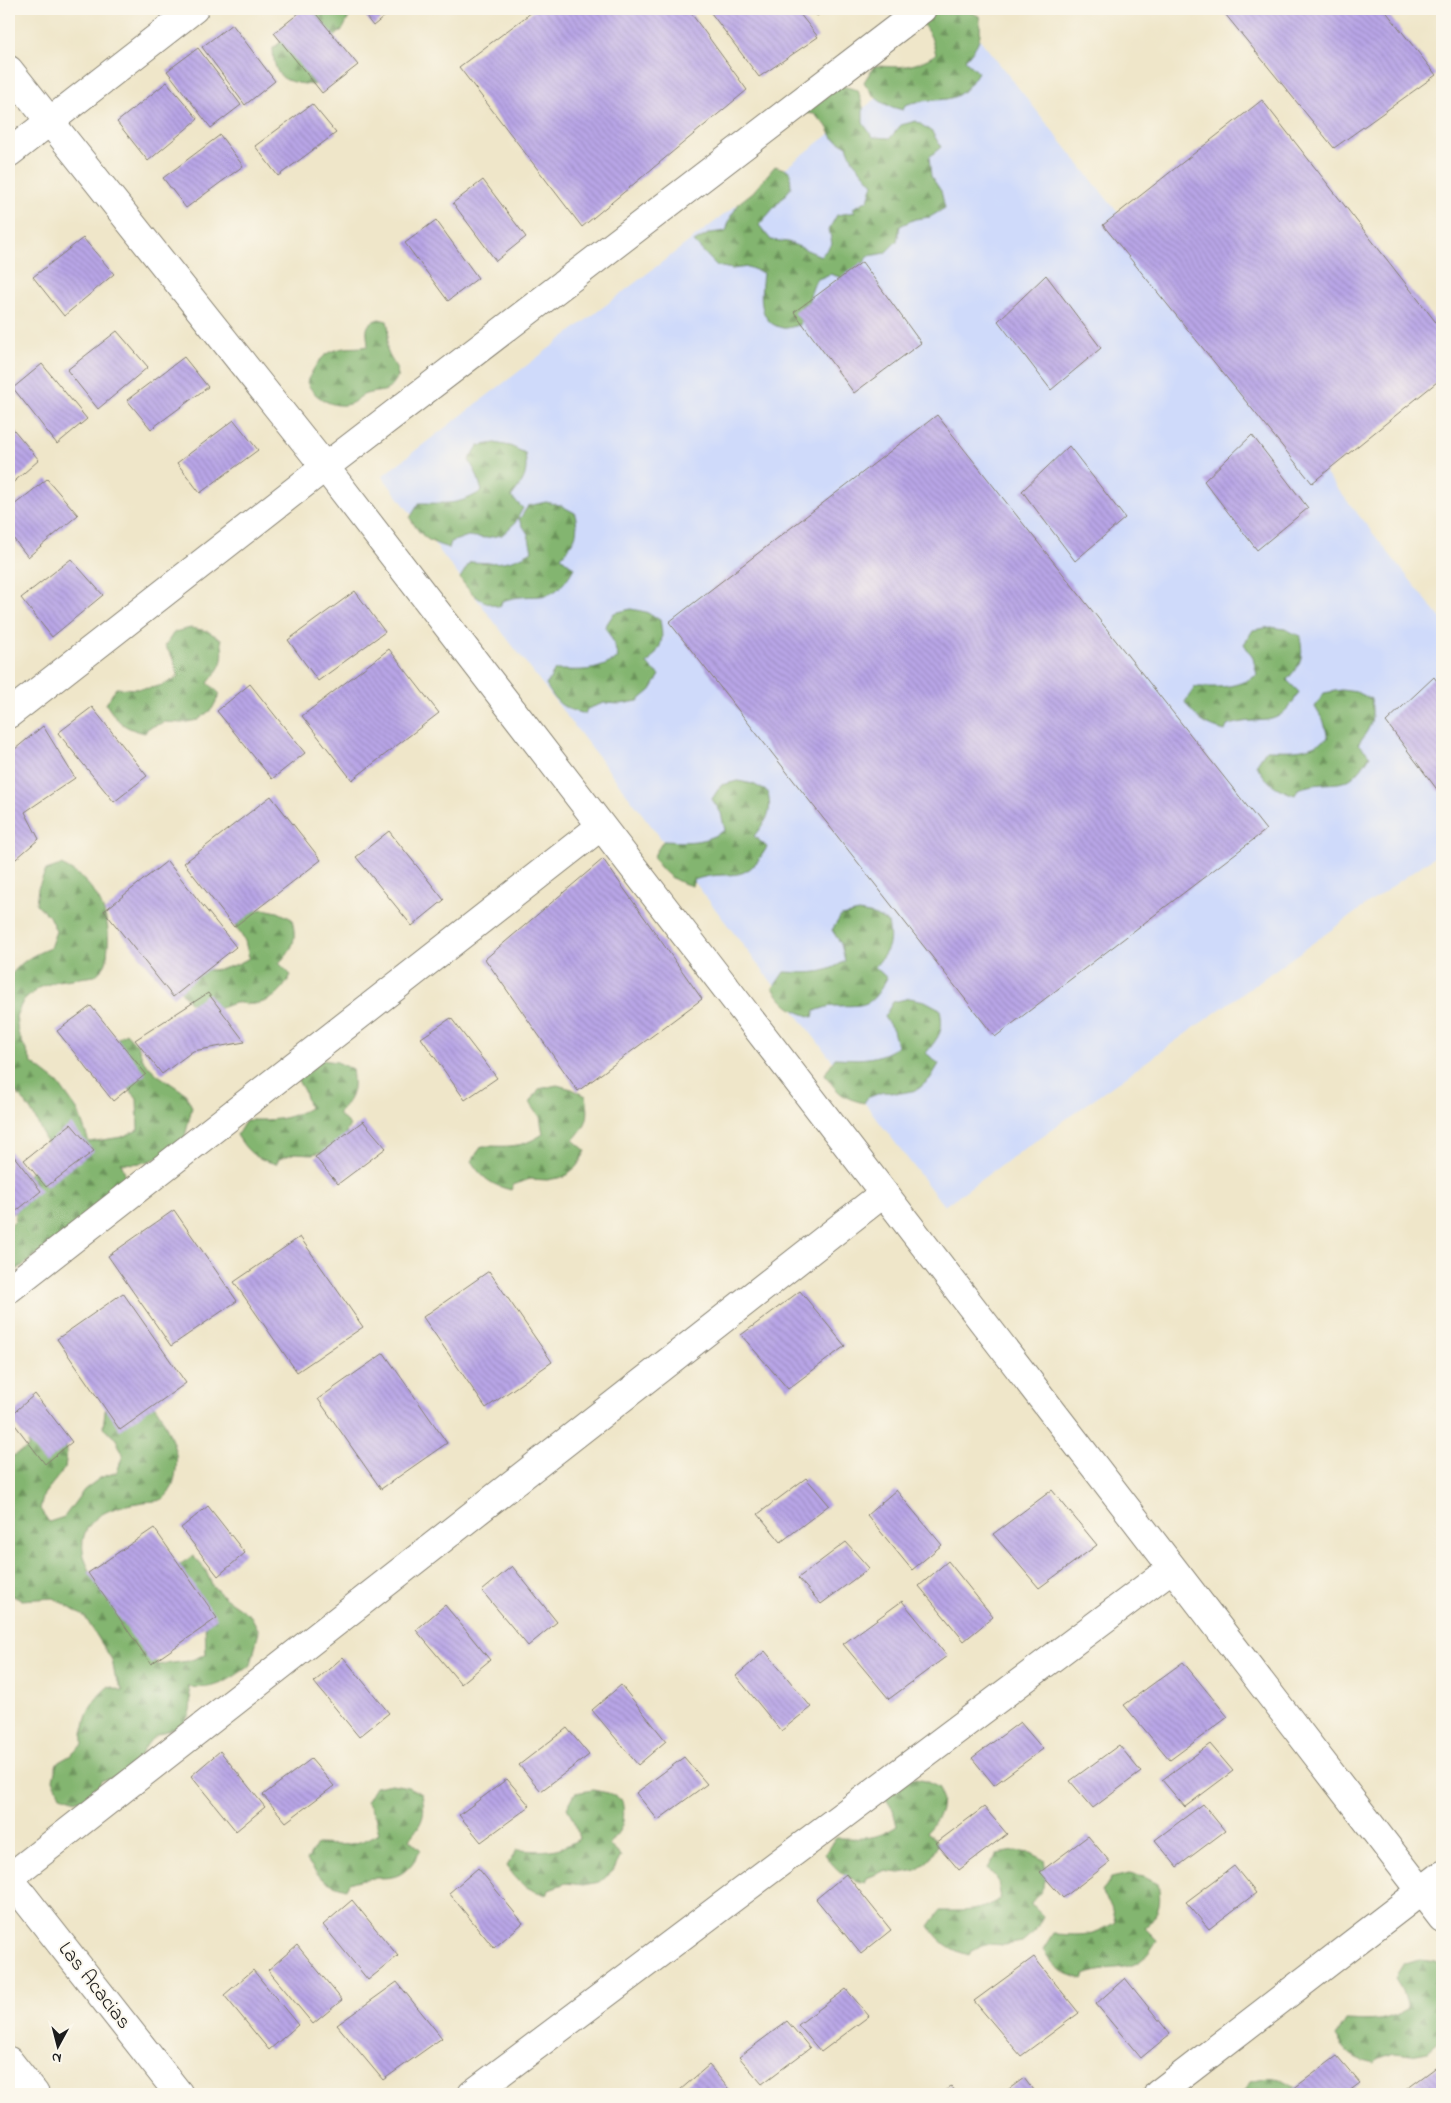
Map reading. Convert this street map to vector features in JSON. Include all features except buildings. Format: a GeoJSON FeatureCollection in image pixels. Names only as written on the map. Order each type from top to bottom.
{"type":"FeatureCollection","features":[{"type":"Feature","properties":{"kind":"street"},"geometry":{"type":"LineString","coordinates":[[9,154],[194,9]]}},
{"type":"Feature","properties":{"kind":"street"},"geometry":{"type":"LineString","coordinates":[[9,714],[325,467],[922,9]]}},
{"type":"Feature","properties":{"kind":"street"},"geometry":{"type":"LineString","coordinates":[[9,70],[325,467],[1172,1568],[1432,1883],[1442,1918]]}},
{"type":"Feature","properties":{"kind":"street"},"geometry":{"type":"LineString","coordinates":[[9,1289],[601,826]]}},
{"type":"Feature","properties":{"kind":"street"},"geometry":{"type":"LineString","coordinates":[[9,1878],[884,1193]]}},
{"type":"Feature","properties":{"kind":"street"},"geometry":{"type":"LineString","coordinates":[[472,2094],[1172,1568]]}},
{"type":"Feature","properties":{"kind":"street","name":"Las Acacias"},"geometry":{"type":"LineString","coordinates":[[9,1878],[179,2094]]}},
{"type":"Feature","properties":{"kind":"street"},"geometry":{"type":"LineString","coordinates":[[1158,2094],[1432,1883]]}},
{"type":"Feature","properties":{"kind":"street"},"geometry":{"type":"LineString","coordinates":[[9,2061],[35,2094]]}},
{"type":"Feature","properties":{"kind":"shaded area"},"geometry":{"type":"Polygon","coordinates":[[[970,27],[1442,620],[1442,851],[944,1206],[382,476],[970,27]]]}},
{"type":"Feature","properties":{"kind":"green space"},"geometry":{"type":"Polygon","coordinates":[[[305,9],[353,9],[343,29],[331,40],[327,74],[314,85],[295,82],[283,77],[276,67],[274,59],[273,48],[300,27],[305,9]]]}},
{"type":"Feature","properties":{"kind":"green space"},"geometry":{"type":"Polygon","coordinates":[[[935,9],[964,9],[979,16],[979,40],[965,60],[978,72],[970,84],[954,97],[905,105],[903,110],[884,104],[864,82],[874,66],[913,65],[936,54],[931,37],[923,24],[935,9]]]}},
{"type":"Feature","properties":{"kind":"green space"},"geometry":{"type":"Polygon","coordinates":[[[842,86],[858,90],[863,107],[863,123],[873,137],[890,138],[901,125],[916,121],[932,132],[941,147],[929,157],[931,176],[941,191],[945,208],[930,217],[915,219],[900,226],[897,241],[885,253],[869,256],[859,269],[846,279],[830,274],[816,280],[799,325],[783,328],[774,325],[764,314],[761,298],[763,273],[748,267],[732,269],[717,266],[694,242],[710,233],[726,231],[731,216],[740,202],[753,192],[775,166],[790,171],[791,188],[759,225],[771,240],[788,242],[821,256],[832,244],[829,229],[837,215],[855,212],[853,208],[868,200],[873,184],[853,161],[847,146],[833,138],[826,125],[814,114],[799,112],[842,86]]]}},
{"type":"Feature","properties":{"kind":"green space"},"geometry":{"type":"Polygon","coordinates":[[[379,319],[387,321],[387,349],[398,373],[391,387],[385,391],[366,394],[349,404],[343,405],[330,403],[319,397],[307,382],[313,369],[330,352],[344,348],[368,346],[368,326],[379,319]]]}},
{"type":"Feature","properties":{"kind":"green space"},"geometry":{"type":"Polygon","coordinates":[[[495,443],[510,446],[525,453],[526,472],[520,486],[511,497],[523,508],[515,523],[502,535],[485,538],[468,536],[451,542],[449,548],[426,538],[410,518],[419,503],[459,501],[482,491],[477,475],[469,460],[478,446],[495,443]]]}},
{"type":"Feature","properties":{"kind":"green space"},"geometry":{"type":"Polygon","coordinates":[[[546,502],[560,505],[575,513],[577,527],[575,536],[561,557],[574,568],[565,581],[550,594],[502,601],[500,607],[477,597],[460,578],[470,562],[495,563],[509,561],[532,551],[528,534],[519,520],[528,506],[546,502]]]}},
{"type":"Feature","properties":{"kind":"green space"},"geometry":{"type":"Polygon","coordinates":[[[631,609],[646,612],[660,620],[661,644],[647,664],[660,675],[651,690],[638,701],[621,704],[604,703],[587,709],[585,714],[561,705],[546,685],[555,670],[595,668],[618,658],[613,641],[605,627],[614,613],[631,609]]]}},
{"type":"Feature","properties":{"kind":"green space"},"geometry":{"type":"Polygon","coordinates":[[[1271,627],[1285,629],[1300,636],[1302,650],[1300,660],[1296,669],[1287,680],[1299,692],[1290,705],[1275,718],[1227,726],[1225,731],[1202,721],[1185,702],[1195,687],[1234,685],[1257,675],[1253,658],[1244,644],[1253,630],[1271,627]]]}},
{"type":"Feature","properties":{"kind":"green space"},"geometry":{"type":"Polygon","coordinates":[[[191,628],[207,631],[221,639],[223,653],[221,662],[208,683],[220,694],[212,709],[198,720],[182,723],[165,722],[148,728],[145,733],[122,724],[106,704],[116,688],[141,689],[156,687],[178,677],[174,660],[165,646],[174,632],[191,628]]]}},
{"type":"Feature","properties":{"kind":"green space"},"geometry":{"type":"Polygon","coordinates":[[[1341,690],[1357,692],[1371,699],[1372,718],[1366,733],[1358,744],[1370,755],[1362,768],[1346,781],[1298,789],[1295,795],[1272,784],[1256,765],[1266,750],[1305,748],[1328,738],[1324,722],[1315,707],[1324,693],[1341,690]]]}},
{"type":"Feature","properties":{"kind":"green space"},"geometry":{"type":"Polygon","coordinates":[[[738,781],[753,784],[768,792],[768,816],[754,836],[767,847],[758,860],[751,868],[743,872],[694,880],[692,886],[670,876],[653,857],[663,841],[688,842],[702,840],[725,830],[721,813],[712,799],[721,785],[738,781]]]}},
{"type":"Feature","properties":{"kind":"green space"},"geometry":{"type":"Polygon","coordinates":[[[61,865],[82,879],[98,898],[103,909],[108,933],[107,958],[104,966],[95,976],[57,981],[39,988],[23,1001],[16,1016],[18,1033],[32,1063],[58,1083],[78,1111],[89,1142],[122,1137],[138,1130],[137,1098],[114,1073],[112,1042],[126,1033],[138,1046],[144,1062],[158,1075],[185,1093],[192,1107],[184,1141],[148,1162],[121,1163],[125,1173],[123,1188],[9,1276],[9,1227],[15,1220],[18,1196],[29,1174],[49,1153],[29,1108],[23,1099],[9,1087],[9,978],[27,960],[50,948],[56,931],[49,916],[36,904],[38,888],[46,870],[61,865]]]}},
{"type":"Feature","properties":{"kind":"green space"},"geometry":{"type":"Polygon","coordinates":[[[263,909],[278,912],[292,919],[293,943],[279,963],[291,975],[284,986],[272,998],[261,1003],[235,1003],[222,1008],[212,1009],[194,1006],[177,985],[188,970],[227,968],[249,958],[245,941],[236,927],[245,913],[263,909]]]}},
{"type":"Feature","properties":{"kind":"green space"},"geometry":{"type":"Polygon","coordinates":[[[859,912],[874,915],[888,923],[890,937],[888,946],[884,956],[875,967],[887,978],[876,995],[871,1000],[860,1005],[832,1006],[815,1011],[813,1017],[790,1007],[773,988],[784,972],[809,973],[823,971],[845,961],[841,944],[832,930],[841,916],[859,912]]]}},
{"type":"Feature","properties":{"kind":"green space"},"geometry":{"type":"Polygon","coordinates":[[[910,998],[925,1001],[940,1009],[940,1032],[926,1053],[939,1064],[930,1079],[917,1090],[901,1093],[883,1092],[867,1098],[864,1103],[841,1094],[825,1074],[835,1058],[860,1059],[874,1057],[897,1047],[893,1030],[884,1017],[893,1002],[910,998]]]}},
{"type":"Feature","properties":{"kind":"green space"},"geometry":{"type":"Polygon","coordinates":[[[322,1060],[337,1062],[352,1069],[352,1094],[338,1114],[350,1125],[342,1140],[328,1151],[312,1154],[295,1153],[279,1159],[276,1164],[253,1154],[237,1135],[246,1120],[286,1118],[309,1108],[304,1091],[296,1077],[322,1060]]]}},
{"type":"Feature","properties":{"kind":"green space"},"geometry":{"type":"Polygon","coordinates":[[[557,1085],[572,1089],[586,1096],[587,1120],[573,1140],[586,1151],[577,1166],[564,1177],[547,1180],[530,1179],[513,1185],[511,1190],[498,1186],[488,1180],[471,1161],[482,1146],[520,1144],[543,1134],[540,1117],[530,1103],[539,1089],[557,1085]]]}},
{"type":"Feature","properties":{"kind":"green space"},"geometry":{"type":"Polygon","coordinates":[[[113,1394],[139,1396],[150,1401],[159,1412],[168,1431],[176,1456],[176,1470],[170,1491],[162,1499],[116,1508],[98,1516],[91,1523],[86,1530],[83,1540],[83,1553],[95,1579],[144,1633],[157,1665],[189,1661],[206,1654],[205,1622],[179,1565],[193,1556],[205,1569],[212,1585],[225,1598],[251,1616],[259,1631],[251,1665],[215,1686],[188,1687],[190,1708],[184,1723],[155,1736],[144,1749],[134,1769],[101,1781],[94,1799],[77,1800],[60,1795],[53,1779],[57,1763],[71,1755],[83,1744],[84,1727],[88,1712],[102,1692],[109,1686],[123,1691],[115,1676],[112,1660],[85,1617],[54,1598],[21,1600],[9,1594],[9,1455],[13,1456],[28,1448],[29,1433],[65,1436],[67,1452],[65,1468],[44,1494],[40,1509],[49,1522],[64,1517],[84,1490],[100,1478],[117,1472],[123,1455],[116,1439],[103,1428],[105,1411],[113,1394]]]}},
{"type":"Feature","properties":{"kind":"green space"},"geometry":{"type":"Polygon","coordinates":[[[911,1778],[925,1781],[940,1788],[942,1802],[940,1812],[926,1832],[939,1843],[930,1859],[917,1870],[900,1873],[884,1871],[867,1878],[865,1883],[842,1873],[825,1854],[835,1838],[874,1836],[897,1826],[893,1810],[884,1796],[911,1778]]]}},
{"type":"Feature","properties":{"kind":"green space"},"geometry":{"type":"Polygon","coordinates":[[[392,1784],[408,1787],[422,1794],[424,1808],[422,1818],[418,1828],[409,1839],[421,1850],[413,1863],[405,1871],[397,1875],[349,1883],[346,1889],[323,1879],[307,1860],[317,1844],[342,1845],[356,1843],[379,1833],[375,1816],[366,1802],[375,1787],[392,1784]]]}},
{"type":"Feature","properties":{"kind":"green space"},"geometry":{"type":"Polygon","coordinates":[[[593,1790],[608,1793],[622,1800],[624,1814],[622,1824],[609,1845],[621,1856],[613,1871],[600,1882],[583,1885],[566,1883],[549,1889],[547,1895],[524,1885],[507,1866],[517,1850],[556,1849],[579,1839],[575,1822],[567,1808],[575,1793],[593,1790]]]}},
{"type":"Feature","properties":{"kind":"green space"},"geometry":{"type":"Polygon","coordinates":[[[1015,1851],[1030,1853],[1044,1860],[1046,1873],[1044,1884],[1040,1893],[1031,1904],[1043,1916],[1035,1931],[1022,1942],[1005,1945],[988,1944],[971,1950],[969,1955],[956,1951],[946,1945],[929,1926],[940,1911],[979,1909],[1001,1899],[998,1882],[988,1868],[997,1854],[1015,1851]]]}},
{"type":"Feature","properties":{"kind":"green space"},"geometry":{"type":"Polygon","coordinates":[[[1129,1874],[1144,1877],[1158,1884],[1160,1898],[1158,1908],[1154,1917],[1145,1928],[1157,1940],[1149,1952],[1134,1964],[1126,1967],[1097,1970],[1085,1974],[1083,1979],[1059,1969],[1043,1950],[1053,1934],[1078,1935],[1092,1933],[1115,1922],[1111,1906],[1102,1892],[1111,1878],[1129,1874]]]}},
{"type":"Feature","properties":{"kind":"green space"},"geometry":{"type":"Polygon","coordinates":[[[1421,1960],[1436,1962],[1442,1966],[1442,2008],[1437,2014],[1442,2019],[1441,2041],[1428,2052],[1411,2055],[1394,2053],[1377,2059],[1375,2064],[1351,2055],[1336,2036],[1346,2020],[1371,2021],[1385,2019],[1408,2008],[1403,1991],[1395,1978],[1404,1964],[1421,1960]]]}},
{"type":"Feature","properties":{"kind":"green space"},"geometry":{"type":"Polygon","coordinates":[[[1268,2078],[1282,2080],[1296,2088],[1298,2094],[1242,2094],[1250,2082],[1268,2078]]]}}]}
